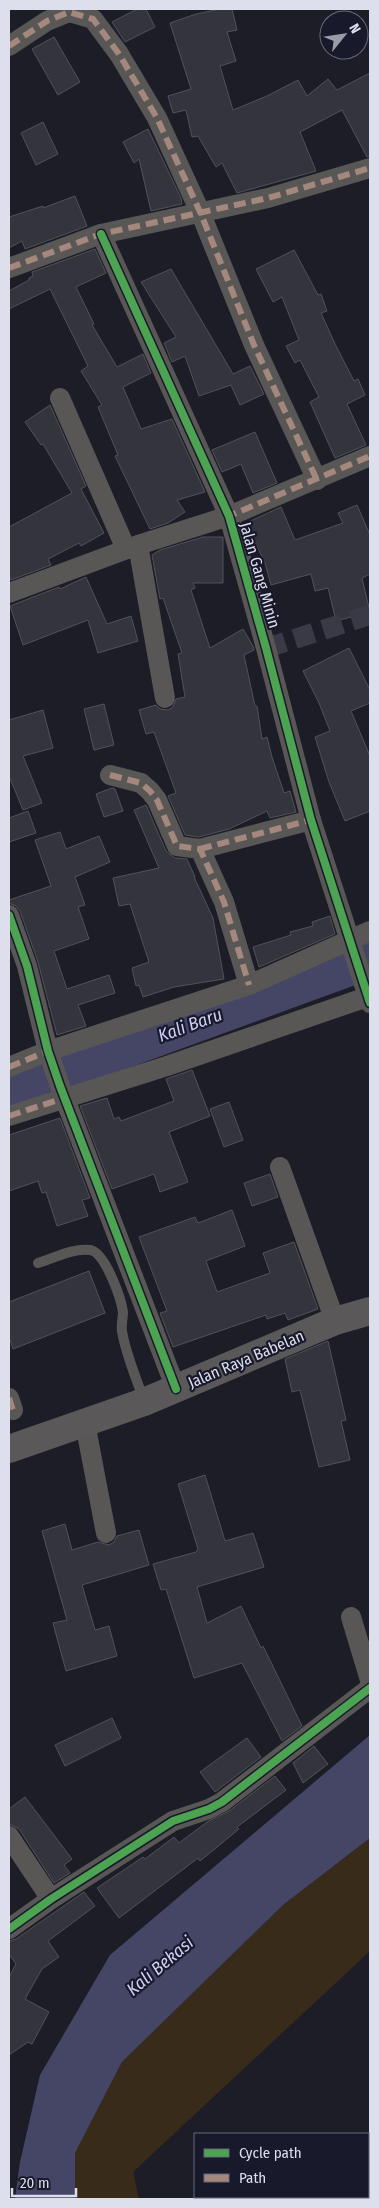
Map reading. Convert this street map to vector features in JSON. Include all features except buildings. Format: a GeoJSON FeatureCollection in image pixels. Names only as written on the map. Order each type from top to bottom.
{"type":"FeatureCollection","features":[{"type":"Feature","properties":{"kind":"main road","name":"Jalan Raya Babelan"},"geometry":{"type":"LineString","coordinates":[[9,1449],[144,1402],[335,1321],[370,1311]]}},
{"type":"Feature","properties":{"kind":"street"},"geometry":{"type":"LineString","coordinates":[[9,46],[47,21],[69,10],[93,19],[119,54],[157,118],[201,214],[254,345],[317,480]]}},
{"type":"Feature","properties":{"kind":"street"},"geometry":{"type":"LineString","coordinates":[[9,268],[100,234],[201,214],[268,198],[370,168]]}},
{"type":"Feature","properties":{"kind":"street","name":"Jalan Gang Minin"},"geometry":{"type":"LineString","coordinates":[[100,234],[229,516],[311,820],[368,996]]}},
{"type":"Feature","properties":{"kind":"street"},"geometry":{"type":"LineString","coordinates":[[60,398],[132,547],[165,698]]}},
{"type":"Feature","properties":{"kind":"street"},"geometry":{"type":"LineString","coordinates":[[9,594],[132,547],[229,516],[370,456]]}},
{"type":"Feature","properties":{"kind":"street"},"geometry":{"type":"LineString","coordinates":[[110,776],[142,783],[156,800],[177,846],[200,849],[311,820]]}},
{"type":"Feature","properties":{"kind":"street"},"geometry":{"type":"LineString","coordinates":[[200,849],[224,902],[249,985]]}},
{"type":"Feature","properties":{"kind":"street"},"geometry":{"type":"LineString","coordinates":[[11,927],[18,968],[56,1075],[176,1389]]}},
{"type":"Feature","properties":{"kind":"street"},"geometry":{"type":"LineString","coordinates":[[9,1116],[56,1075],[249,985],[351,946],[370,931]]}},
{"type":"Feature","properties":{"kind":"street"},"geometry":{"type":"LineString","coordinates":[[9,1067],[56,1075],[167,1066],[368,996]]}},
{"type":"Feature","properties":{"kind":"street"},"geometry":{"type":"LineString","coordinates":[[280,1167],[335,1321]]}},
{"type":"Feature","properties":{"kind":"street"},"geometry":{"type":"LineString","coordinates":[[85,1423],[106,1533]]}},
{"type":"Feature","properties":{"kind":"street"},"geometry":{"type":"LineString","coordinates":[[351,1616],[370,1680]]}},
{"type":"Feature","properties":{"kind":"street"},"geometry":{"type":"LineString","coordinates":[[9,1929],[51,1899],[173,1821],[209,1809],[222,1802],[370,1688]]}},
{"type":"Feature","properties":{"kind":"street"},"geometry":{"type":"LineString","coordinates":[[9,1836],[51,1899]]}},
{"type":"Feature","properties":{"kind":"lane"},"geometry":{"type":"LineString","coordinates":[[38,1263],[72,1252],[91,1250],[98,1253],[104,1262],[120,1299],[123,1313],[122,1331],[144,1402]]}},
{"type":"Feature","properties":{"kind":"shaded area"},"geometry":{"type":"Polygon","coordinates":[[[370,1838],[370,1951],[133,2172],[139,2199],[75,2199],[75,2153],[122,2062],[283,1905],[370,1838]]]}},
{"type":"Feature","properties":{"kind":"water","name":"Kali Bekasi"},"geometry":{"type":"Polygon","coordinates":[[[370,1735],[370,1838],[283,1905],[122,2062],[75,2153],[75,2199],[15,2199],[20,2162],[40,2075],[110,1955],[370,1735]]]}},
{"type":"Feature","properties":{"kind":"waterway","name":"Kali Baru"},"geometry":{"type":"LineString","coordinates":[[9,1091],[370,959]]}},
{"type":"Feature","properties":{"kind":"tunnel"},"geometry":{"type":"LineString","coordinates":[[266,648],[370,615]]}},
{"type":"Feature","properties":{"kind":"marked path"},"geometry":{"type":"LineString","coordinates":[[9,46],[47,21],[69,12],[93,19],[119,54],[157,118],[201,214],[254,345],[317,480]]}},
{"type":"Feature","properties":{"kind":"marked path"},"geometry":{"type":"LineString","coordinates":[[9,268],[101,234],[268,198],[370,168]]}},
{"type":"Feature","properties":{"kind":"marked path"},"geometry":{"type":"LineString","coordinates":[[227,512],[229,516],[370,456]]}},
{"type":"Feature","properties":{"kind":"marked path"},"geometry":{"type":"LineString","coordinates":[[110,775],[141,783],[157,800],[177,846],[200,849],[224,902],[249,985]]}},
{"type":"Feature","properties":{"kind":"marked path"},"geometry":{"type":"LineString","coordinates":[[200,849],[311,820]]}},
{"type":"Feature","properties":{"kind":"marked path"},"geometry":{"type":"LineString","coordinates":[[9,1067],[48,1051]]}},
{"type":"Feature","properties":{"kind":"marked path"},"geometry":{"type":"LineString","coordinates":[[9,1116],[64,1098]]}},
{"type":"Feature","properties":{"kind":"marked path"},"geometry":{"type":"LineString","coordinates":[[9,1398],[13,1410]]}},
{"type":"Feature","properties":{"kind":"cycle path"},"geometry":{"type":"LineString","coordinates":[[101,234],[229,516],[311,820],[370,1003]]}},
{"type":"Feature","properties":{"kind":"cycle path"},"geometry":{"type":"LineString","coordinates":[[9,915],[27,966],[48,1051],[60,1086],[176,1389]]}},
{"type":"Feature","properties":{"kind":"cycle path"},"geometry":{"type":"LineString","coordinates":[[9,1929],[51,1899],[173,1821],[209,1809],[222,1802],[370,1688]]}}]}
